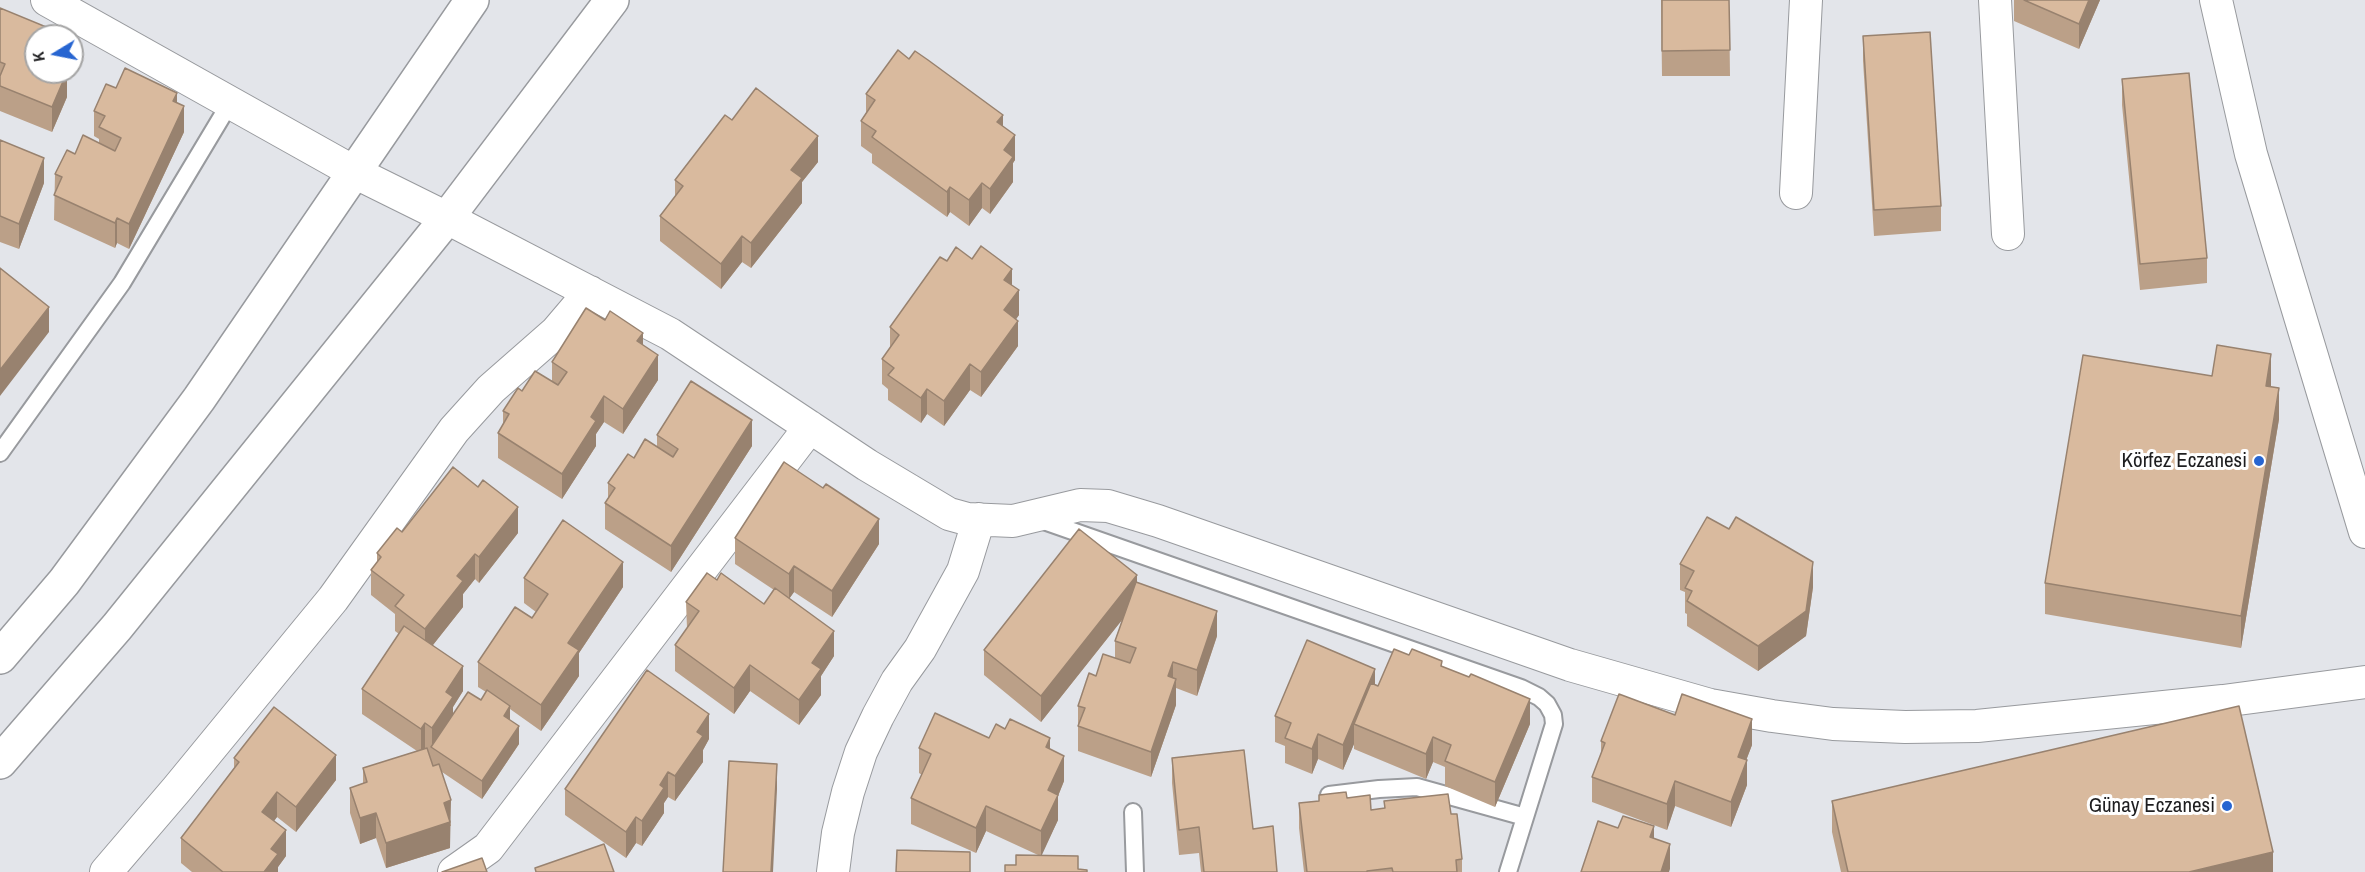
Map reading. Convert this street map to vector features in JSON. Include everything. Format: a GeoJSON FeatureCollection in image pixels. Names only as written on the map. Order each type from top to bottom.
{"type":"FeatureCollection","features":[{"type":"Feature","properties":{"kind":"street"},"geometry":{"type":"LineString","coordinates":[[47,0],[354,172],[670,334],[867,465],[949,514],[979,519],[1013,520],[1080,505],[1108,506],[1158,521],[1570,665],[1710,705],[1833,724],[1905,727],[1977,726],[2223,701],[2365,682]]}},
{"type":"Feature","properties":{"kind":"street"},"geometry":{"type":"LineString","coordinates":[[0,657],[64,582],[199,399],[472,0]]}},
{"type":"Feature","properties":{"kind":"street"},"geometry":{"type":"LineString","coordinates":[[0,762],[117,627],[447,218],[612,0]]}},
{"type":"Feature","properties":{"kind":"street"},"geometry":{"type":"LineString","coordinates":[[1796,193],[1806,0]]}},
{"type":"Feature","properties":{"kind":"street"},"geometry":{"type":"LineString","coordinates":[[1995,0],[2007,234]]}},
{"type":"Feature","properties":{"kind":"street"},"geometry":{"type":"LineString","coordinates":[[2216,0],[2251,154],[2365,532]]}},
{"type":"Feature","properties":{"kind":"street"},"geometry":{"type":"LineString","coordinates":[[106,872],[333,599],[454,430],[491,389],[556,332],[590,292]]}},
{"type":"Feature","properties":{"kind":"street"},"geometry":{"type":"LineString","coordinates":[[454,872],[488,848],[810,427]]}},
{"type":"Feature","properties":{"kind":"street"},"geometry":{"type":"LineString","coordinates":[[832,872],[838,832],[861,752],[887,699],[920,649],[963,571],[979,519]]}},
{"type":"Feature","properties":{"kind":"lane"},"geometry":{"type":"LineString","coordinates":[[0,453],[122,283],[230,103]]}},
{"type":"Feature","properties":{"kind":"lane"},"geometry":{"type":"LineString","coordinates":[[1031,516],[1521,688],[1539,697],[1547,704],[1553,715],[1554,724],[1508,872]]}},
{"type":"Feature","properties":{"kind":"lane"},"geometry":{"type":"LineString","coordinates":[[1329,795],[1379,789],[1418,788],[1525,817]]}},
{"type":"Feature","properties":{"kind":"lane"},"geometry":{"type":"LineString","coordinates":[[1133,812],[1135,872]]}},
{"type":"Feature","properties":{"kind":"building"},"geometry":{"type":"Polygon","coordinates":[[[1662,0],[1729,0],[1730,50],[1662,51],[1662,0]]]}},
{"type":"Feature","properties":{"kind":"building"},"geometry":{"type":"Polygon","coordinates":[[[2024,0],[2089,0],[2079,24],[2024,0]]]}},
{"type":"Feature","properties":{"kind":"building"},"geometry":{"type":"Polygon","coordinates":[[[0,8],[39,24],[24,24],[24,84],[62,84],[52,107],[0,86],[0,76],[5,64],[0,62],[0,8]]]}},
{"type":"Feature","properties":{"kind":"building"},"geometry":{"type":"Polygon","coordinates":[[[1930,32],[1941,206],[1874,210],[1863,36],[1930,32]]]}},
{"type":"Feature","properties":{"kind":"building"},"geometry":{"type":"Polygon","coordinates":[[[898,50],[909,59],[915,51],[1003,115],[997,122],[1015,135],[1004,150],[1013,157],[990,189],[982,183],[969,200],[950,187],[947,192],[872,137],[876,131],[861,121],[875,100],[866,94],[898,50]]]}},
{"type":"Feature","properties":{"kind":"building"},"geometry":{"type":"Polygon","coordinates":[[[125,68],[177,93],[173,101],[184,106],[129,224],[117,218],[115,223],[54,195],[62,177],[55,174],[67,150],[75,154],[83,135],[115,151],[121,138],[99,127],[105,116],[94,111],[106,84],[116,88],[125,68]]]}},
{"type":"Feature","properties":{"kind":"building"},"geometry":{"type":"Polygon","coordinates":[[[2189,73],[2207,258],[2140,264],[2122,79],[2189,73]]]}},
{"type":"Feature","properties":{"kind":"building"},"geometry":{"type":"Polygon","coordinates":[[[756,88],[818,136],[791,170],[802,178],[751,243],[742,236],[721,264],[660,216],[683,186],[675,180],[725,115],[732,120],[756,88]]]}},
{"type":"Feature","properties":{"kind":"building"},"geometry":{"type":"Polygon","coordinates":[[[0,140],[44,158],[19,224],[0,216],[0,140]]]}},
{"type":"Feature","properties":{"kind":"building"},"geometry":{"type":"Polygon","coordinates":[[[981,246],[1012,269],[1004,280],[1019,290],[1004,310],[1018,321],[981,372],[970,364],[944,401],[927,389],[921,398],[888,375],[894,368],[882,359],[899,335],[890,327],[940,257],[947,261],[956,247],[972,259],[981,246]]]}},
{"type":"Feature","properties":{"kind":"building"},"geometry":{"type":"Polygon","coordinates":[[[0,268],[49,307],[0,370],[0,268]]]}},
{"type":"Feature","properties":{"kind":"building"},"geometry":{"type":"Polygon","coordinates":[[[586,308],[605,320],[610,311],[643,333],[637,341],[658,355],[623,409],[604,396],[591,417],[596,421],[562,474],[498,433],[509,414],[503,411],[518,388],[522,391],[535,371],[558,385],[567,372],[552,362],[586,308]]]}},
{"type":"Feature","properties":{"kind":"building"},"geometry":{"type":"Polygon","coordinates":[[[2217,345],[2271,354],[2266,386],[2279,388],[2241,616],[2045,583],[2083,355],[2212,376],[2217,345]]]}},
{"type":"Feature","properties":{"kind":"building"},"geometry":{"type":"Polygon","coordinates":[[[691,381],[752,420],[671,546],[605,503],[615,488],[608,483],[628,454],[634,458],[645,439],[673,457],[678,449],[657,435],[691,381]]]}},
{"type":"Feature","properties":{"kind":"building"},"geometry":{"type":"Polygon","coordinates":[[[784,462],[823,488],[826,484],[879,519],[832,591],[794,566],[789,574],[735,538],[784,462]]]}},
{"type":"Feature","properties":{"kind":"building"},"geometry":{"type":"Polygon","coordinates":[[[453,467],[478,487],[483,480],[518,507],[479,557],[475,554],[457,576],[463,581],[425,629],[395,606],[404,595],[371,570],[381,557],[377,553],[397,528],[402,532],[453,467]]]}},
{"type":"Feature","properties":{"kind":"building"},"geometry":{"type":"Polygon","coordinates":[[[1707,517],[1729,529],[1736,517],[1813,562],[1806,611],[1758,646],[1687,601],[1692,591],[1685,588],[1694,571],[1680,564],[1707,517]]]}},
{"type":"Feature","properties":{"kind":"building"},"geometry":{"type":"Polygon","coordinates":[[[563,520],[623,562],[568,643],[579,650],[541,705],[478,662],[515,607],[532,618],[548,594],[524,578],[563,520]]]}},
{"type":"Feature","properties":{"kind":"building"},"geometry":{"type":"Polygon","coordinates":[[[1079,529],[1137,575],[1041,696],[984,650],[1079,529]]]}},
{"type":"Feature","properties":{"kind":"building"},"geometry":{"type":"Polygon","coordinates":[[[707,573],[717,580],[721,573],[764,604],[775,588],[834,631],[812,663],[821,669],[799,700],[750,665],[734,688],[675,645],[699,611],[686,602],[707,573]]]}},
{"type":"Feature","properties":{"kind":"building"},"geometry":{"type":"Polygon","coordinates":[[[1136,582],[1217,611],[1197,670],[1173,662],[1168,676],[1176,679],[1151,752],[1078,726],[1085,708],[1078,706],[1089,673],[1096,676],[1103,654],[1130,663],[1136,648],[1115,641],[1136,582]]]}},
{"type":"Feature","properties":{"kind":"building"},"geometry":{"type":"Polygon","coordinates":[[[404,626],[463,666],[446,692],[453,697],[432,728],[425,723],[421,729],[362,689],[404,626]]]}},
{"type":"Feature","properties":{"kind":"building"},"geometry":{"type":"Polygon","coordinates":[[[1307,640],[1375,669],[1343,745],[1318,734],[1312,749],[1285,738],[1291,723],[1275,716],[1307,640]]]}},
{"type":"Feature","properties":{"kind":"building"},"geometry":{"type":"Polygon","coordinates":[[[1394,649],[1409,655],[1412,649],[1442,661],[1441,666],[1469,677],[1471,674],[1530,699],[1495,782],[1445,761],[1451,745],[1433,737],[1426,754],[1354,724],[1371,683],[1378,686],[1394,649]]]}},
{"type":"Feature","properties":{"kind":"building"},"geometry":{"type":"Polygon","coordinates":[[[647,670],[709,714],[697,732],[703,736],[675,776],[668,772],[660,785],[664,788],[642,821],[636,817],[626,832],[565,789],[647,670]]]}},
{"type":"Feature","properties":{"kind":"building"},"geometry":{"type":"Polygon","coordinates":[[[487,690],[510,706],[504,716],[519,726],[482,781],[431,747],[468,692],[481,700],[487,690]]]}},
{"type":"Feature","properties":{"kind":"building"},"geometry":{"type":"Polygon","coordinates":[[[1619,694],[1675,715],[1682,694],[1752,719],[1738,757],[1747,760],[1731,802],[1675,781],[1667,804],[1592,777],[1605,743],[1601,741],[1619,694]]]}},
{"type":"Feature","properties":{"kind":"building"},"geometry":{"type":"Polygon","coordinates":[[[2239,706],[2273,852],[2189,872],[1848,872],[1832,801],[2239,706]]]}},
{"type":"Feature","properties":{"kind":"building"},"geometry":{"type":"Polygon","coordinates":[[[274,707],[336,755],[296,807],[277,792],[262,812],[286,830],[271,849],[278,854],[264,872],[223,872],[181,838],[239,762],[234,758],[274,707]]]}},
{"type":"Feature","properties":{"kind":"building"},"geometry":{"type":"Polygon","coordinates":[[[935,713],[989,738],[996,724],[1005,729],[1010,719],[1050,738],[1046,747],[1064,756],[1048,790],[1058,795],[1041,831],[986,806],[976,828],[911,798],[931,754],[919,748],[935,713]]]}},
{"type":"Feature","properties":{"kind":"building"},"geometry":{"type":"Polygon","coordinates":[[[427,748],[433,766],[439,764],[451,800],[444,803],[450,822],[386,843],[376,813],[360,818],[350,788],[367,782],[363,768],[427,748]]]}},
{"type":"Feature","properties":{"kind":"building"},"geometry":{"type":"Polygon","coordinates":[[[1244,750],[1253,829],[1273,826],[1277,872],[1204,872],[1199,827],[1179,830],[1172,758],[1244,750]]]}},
{"type":"Feature","properties":{"kind":"building"},"geometry":{"type":"Polygon","coordinates":[[[729,761],[777,764],[771,872],[723,872],[729,761]]]}},
{"type":"Feature","properties":{"kind":"building"},"geometry":{"type":"Polygon","coordinates":[[[1346,792],[1347,798],[1370,795],[1371,810],[1385,808],[1384,801],[1448,794],[1451,814],[1457,814],[1462,859],[1456,860],[1457,872],[1393,872],[1392,868],[1367,872],[1307,872],[1299,803],[1319,801],[1319,795],[1346,792]]]}},
{"type":"Feature","properties":{"kind":"building"},"geometry":{"type":"Polygon","coordinates":[[[1623,816],[1654,826],[1650,837],[1670,844],[1661,872],[1581,872],[1598,821],[1618,828],[1623,816]]]}},
{"type":"Feature","properties":{"kind":"building"},"geometry":{"type":"Polygon","coordinates":[[[604,844],[614,872],[536,872],[535,868],[604,844]]]}},
{"type":"Feature","properties":{"kind":"building"},"geometry":{"type":"Polygon","coordinates":[[[897,850],[970,852],[970,872],[896,872],[897,850]]]}},
{"type":"Feature","properties":{"kind":"building"},"geometry":{"type":"Polygon","coordinates":[[[1016,855],[1078,856],[1078,869],[1087,870],[1087,872],[1005,872],[1005,865],[1016,865],[1016,855]]]}},
{"type":"Feature","properties":{"kind":"building"},"geometry":{"type":"Polygon","coordinates":[[[482,858],[487,872],[442,872],[482,858]]]}},
{"type":"Feature","properties":{"kind":"place","name":"Körfez Eczanesi"},"geometry":{"type":"Point","coordinates":[2259,461]}},
{"type":"Feature","properties":{"kind":"place","name":"Günay Eczanesi"},"geometry":{"type":"Point","coordinates":[2227,806]}}]}
